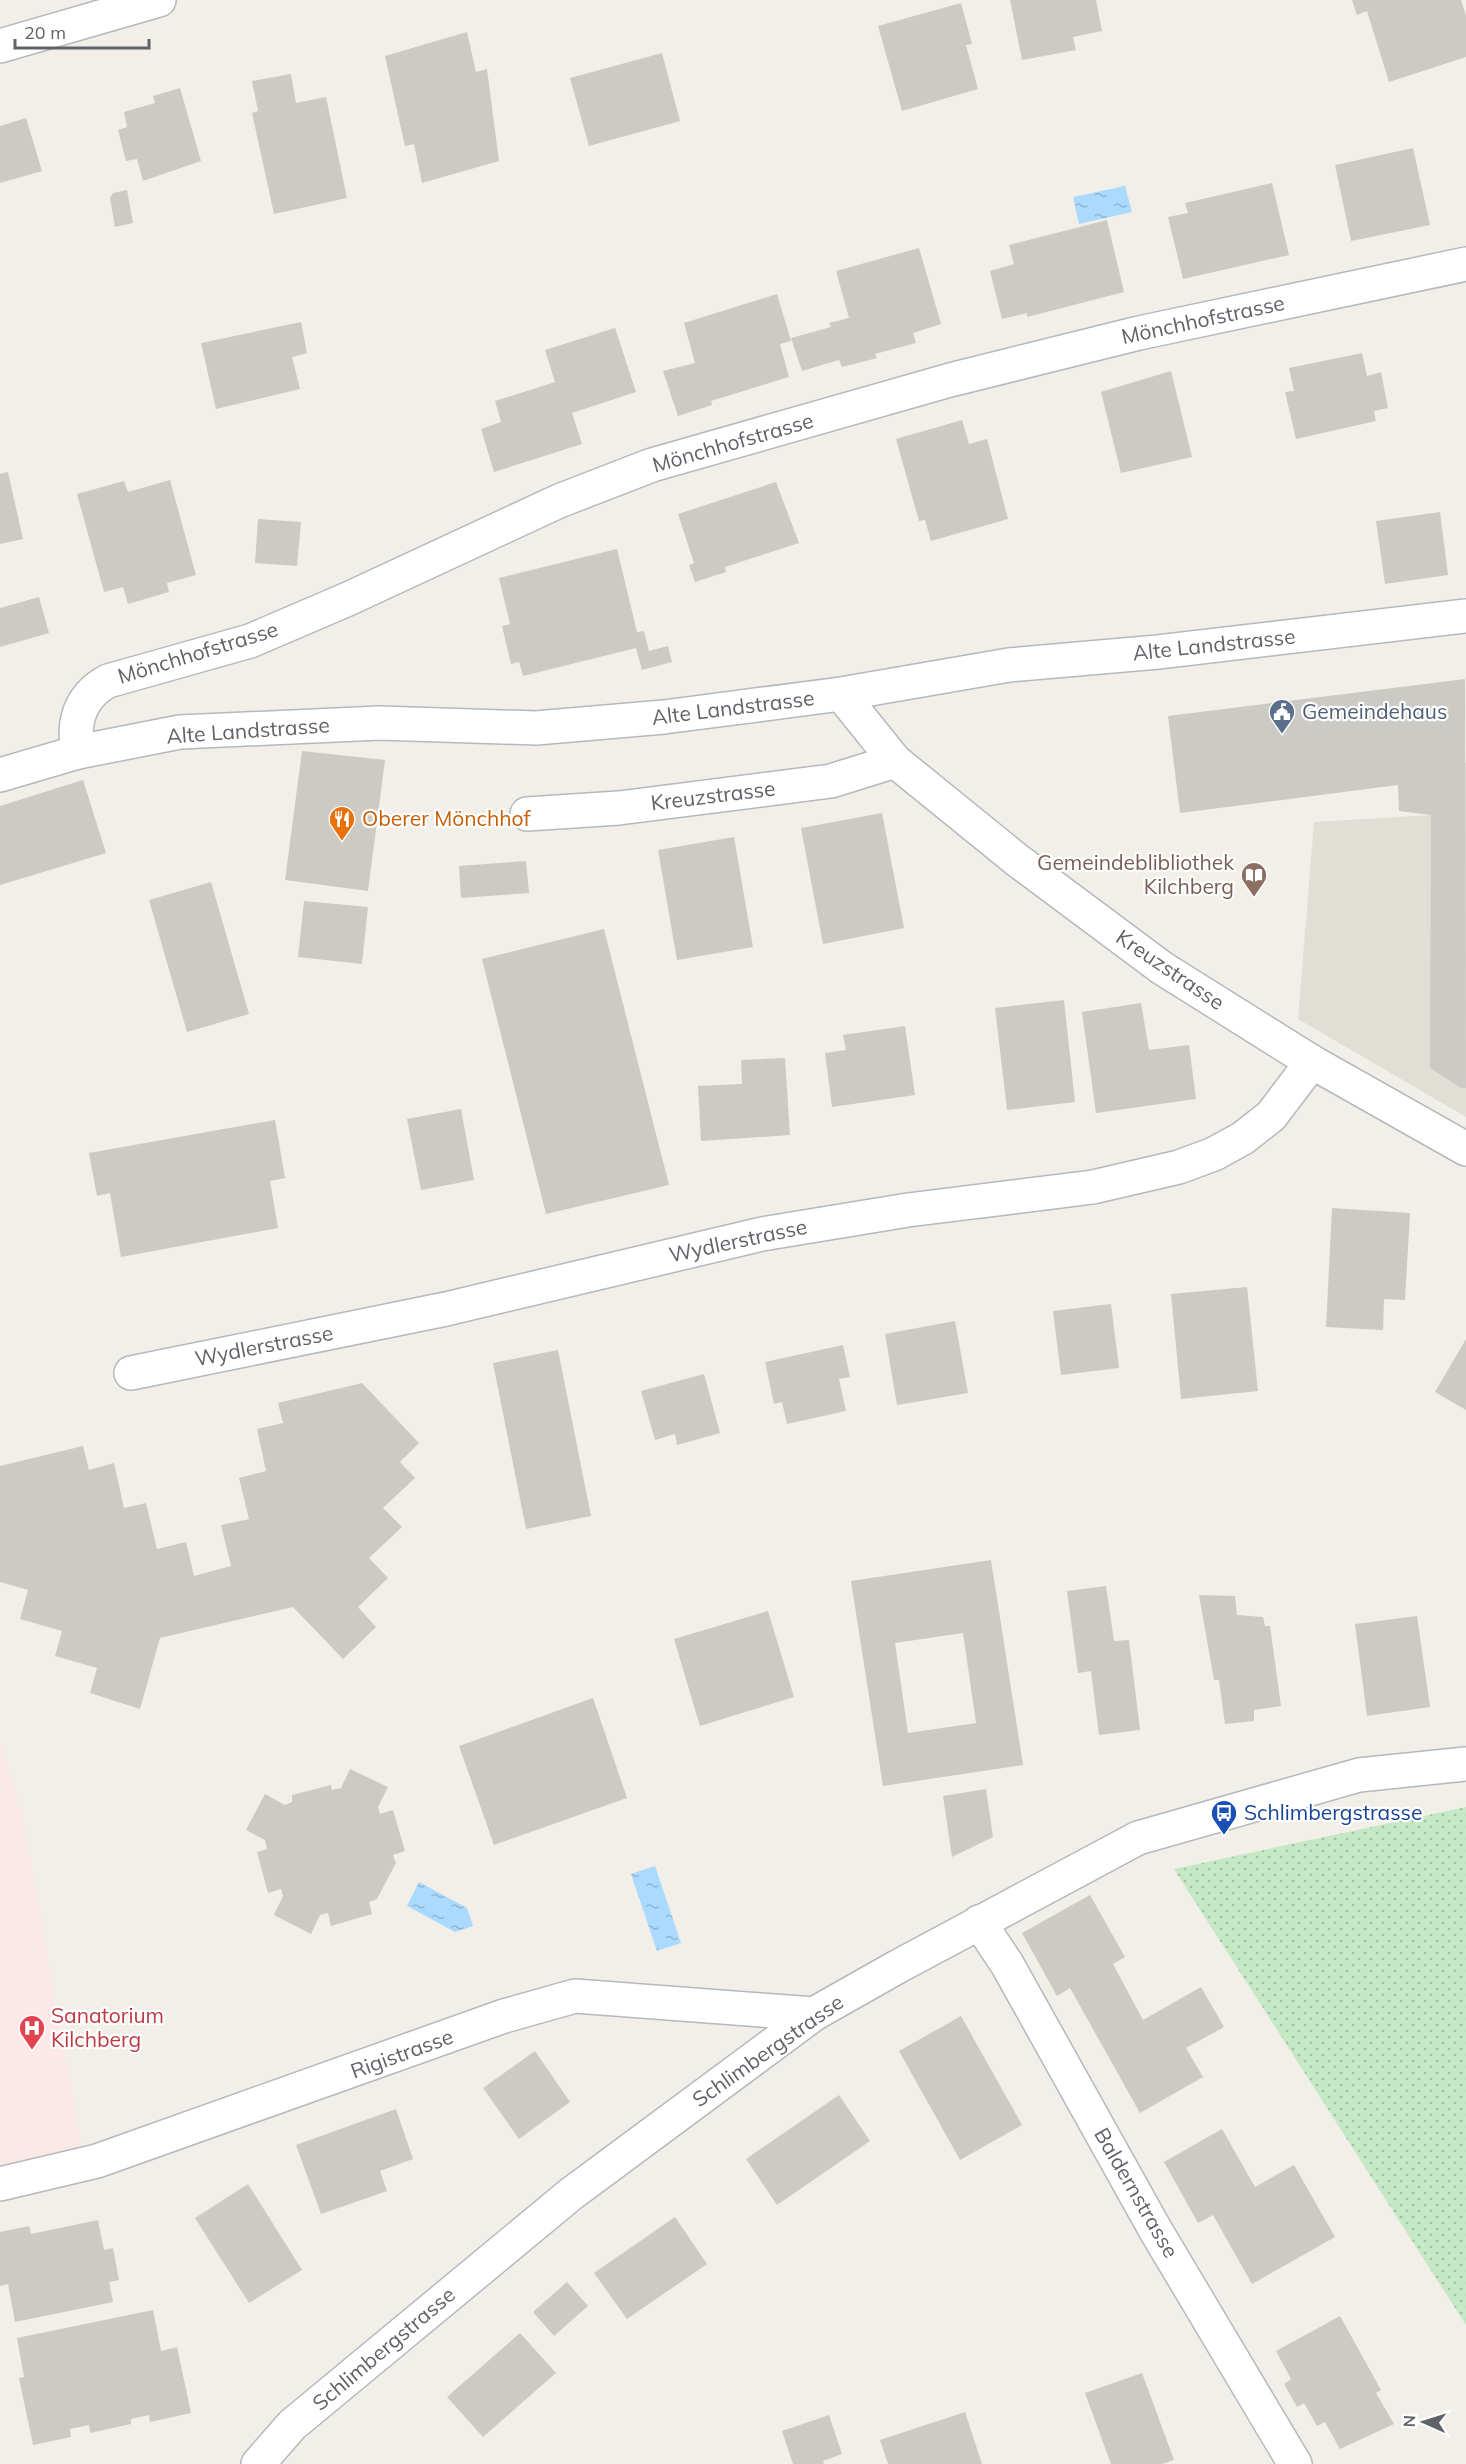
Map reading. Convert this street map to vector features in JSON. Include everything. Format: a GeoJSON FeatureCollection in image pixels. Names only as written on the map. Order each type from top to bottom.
{"type":"FeatureCollection","features":[{"type":"Feature","properties":{"kind":"street"},"geometry":{"type":"LineString","coordinates":[[0,46],[159,0]]}},
{"type":"Feature","properties":{"kind":"street","name":"Mönchhofstrasse"},"geometry":{"type":"LineString","coordinates":[[78,752],[74,732],[76,718],[96,688],[108,681],[250,641],[348,599],[559,501],[652,465],[950,380],[1139,333],[1466,264]]}},
{"type":"Feature","properties":{"kind":"street","name":"Alte Landstrasse"},"geometry":{"type":"LineString","coordinates":[[0,774],[78,752],[192,731],[379,723],[536,728],[664,717],[841,694],[1009,665],[1158,652],[1466,616]]}},
{"type":"Feature","properties":{"kind":"street","name":"Kreuzstrasse"},"geometry":{"type":"LineString","coordinates":[[841,694],[895,761],[1017,860],[1162,968],[1312,1062],[1458,1135]]}},
{"type":"Feature","properties":{"kind":"street","name":"Kreuzstrasse"},"geometry":{"type":"LineString","coordinates":[[527,814],[619,808],[831,781],[895,761]]}},
{"type":"Feature","properties":{"kind":"street","name":"Wydlerstrasse"},"geometry":{"type":"LineString","coordinates":[[131,1373],[446,1310],[762,1234],[908,1210],[1093,1187],[1179,1167],[1214,1154],[1243,1138],[1271,1116],[1312,1062]]}},
{"type":"Feature","properties":{"kind":"street","name":"Schlimbergstrasse"},"geometry":{"type":"LineString","coordinates":[[258,2464],[292,2425],[571,2194],[814,2014],[979,1922],[1138,1838],[1172,1826],[1359,1775],[1466,1764]]}},
{"type":"Feature","properties":{"kind":"street","name":"Baldernstrasse"},"geometry":{"type":"LineString","coordinates":[[979,1922],[1007,1964],[1156,2231],[1295,2464]]}},
{"type":"Feature","properties":{"kind":"street","name":"Rigistrasse"},"geometry":{"type":"LineString","coordinates":[[0,2184],[97,2161],[504,2016],[575,1996],[814,2014]]}},
{"type":"Feature","properties":{"kind":"shaded area"},"geometry":{"type":"Polygon","coordinates":[[[1432,760],[1466,763],[1466,1117],[1298,1019],[1314,822],[1431,815],[1432,760]]]}},
{"type":"Feature","properties":{"kind":"shaded area","name":"Sanatorium Kilchberg"},"geometry":{"type":"Polygon","coordinates":[[[0,1743],[22,1816],[83,2155],[0,2175],[0,1743]]]}},
{"type":"Feature","properties":{"kind":"green space"},"geometry":{"type":"Polygon","coordinates":[[[1466,1807],[1466,2325],[1174,1869],[1466,1807]]]}},
{"type":"Feature","properties":{"kind":"water"},"geometry":{"type":"Polygon","coordinates":[[[1125,186],[1132,212],[1079,224],[1073,197],[1125,186]]]}},
{"type":"Feature","properties":{"kind":"water"},"geometry":{"type":"Polygon","coordinates":[[[655,1866],[681,1943],[657,1951],[631,1874],[655,1866]]]}},
{"type":"Feature","properties":{"kind":"water"},"geometry":{"type":"Polygon","coordinates":[[[419,1882],[467,1908],[473,1926],[455,1932],[407,1906],[419,1882]]]}},
{"type":"Feature","properties":{"kind":"building"},"geometry":{"type":"Polygon","coordinates":[[[1010,0],[1096,0],[1102,31],[1073,37],[1076,50],[1022,60],[1010,0]]]}},
{"type":"Feature","properties":{"kind":"building"},"geometry":{"type":"Polygon","coordinates":[[[1352,0],[1461,0],[1466,16],[1466,57],[1389,82],[1367,11],[1357,15],[1352,0]]]}},
{"type":"Feature","properties":{"kind":"building"},"geometry":{"type":"Polygon","coordinates":[[[961,3],[972,44],[966,45],[978,89],[902,111],[878,26],[961,3]]]}},
{"type":"Feature","properties":{"kind":"building"},"geometry":{"type":"Polygon","coordinates":[[[467,32],[476,72],[487,69],[499,161],[422,183],[414,144],[405,146],[385,56],[467,32]]]}},
{"type":"Feature","properties":{"kind":"building"},"geometry":{"type":"Polygon","coordinates":[[[662,53],[680,121],[589,146],[570,78],[662,53]]]}},
{"type":"Feature","properties":{"kind":"building"},"geometry":{"type":"Polygon","coordinates":[[[291,74],[296,103],[326,97],[347,198],[274,214],[252,113],[258,111],[252,81],[291,74]]]}},
{"type":"Feature","properties":{"kind":"building"},"geometry":{"type":"Polygon","coordinates":[[[180,88],[201,161],[143,181],[137,159],[126,161],[118,130],[127,127],[124,112],[155,103],[153,96],[180,88]]]}},
{"type":"Feature","properties":{"kind":"building"},"geometry":{"type":"Polygon","coordinates":[[[26,118],[42,171],[0,183],[0,126],[26,118]]]}},
{"type":"Feature","properties":{"kind":"building"},"geometry":{"type":"Polygon","coordinates":[[[1413,148],[1430,225],[1351,241],[1335,165],[1413,148]]]}},
{"type":"Feature","properties":{"kind":"building"},"geometry":{"type":"Polygon","coordinates":[[[1272,183],[1289,255],[1183,279],[1168,217],[1188,213],[1185,203],[1272,183]]]}},
{"type":"Feature","properties":{"kind":"building"},"geometry":{"type":"Polygon","coordinates":[[[127,190],[133,223],[115,227],[110,198],[113,193],[127,190]]]}},
{"type":"Feature","properties":{"kind":"building"},"geometry":{"type":"Polygon","coordinates":[[[1107,220],[1124,292],[1027,317],[1027,313],[1002,319],[990,271],[1014,264],[1009,245],[1107,220]]]}},
{"type":"Feature","properties":{"kind":"building"},"geometry":{"type":"Polygon","coordinates":[[[919,248],[941,324],[913,333],[916,343],[875,354],[877,358],[842,367],[839,360],[802,371],[791,338],[831,327],[829,323],[849,318],[836,271],[919,248]]]}},
{"type":"Feature","properties":{"kind":"building"},"geometry":{"type":"Polygon","coordinates":[[[777,294],[791,341],[780,344],[789,377],[711,401],[712,405],[678,416],[663,371],[695,363],[684,323],[777,294]]]}},
{"type":"Feature","properties":{"kind":"building"},"geometry":{"type":"Polygon","coordinates":[[[301,322],[307,353],[292,357],[300,389],[216,409],[201,343],[301,322]]]}},
{"type":"Feature","properties":{"kind":"building"},"geometry":{"type":"Polygon","coordinates":[[[615,328],[636,392],[572,413],[582,444],[494,472],[481,429],[501,422],[495,401],[555,382],[545,350],[615,328]]]}},
{"type":"Feature","properties":{"kind":"building"},"geometry":{"type":"Polygon","coordinates":[[[1362,353],[1367,376],[1381,372],[1388,408],[1374,411],[1376,421],[1296,439],[1285,392],[1294,391],[1289,368],[1362,353]]]}},
{"type":"Feature","properties":{"kind":"building"},"geometry":{"type":"Polygon","coordinates":[[[1171,371],[1192,457],[1121,473],[1101,392],[1171,371]]]}},
{"type":"Feature","properties":{"kind":"building"},"geometry":{"type":"Polygon","coordinates":[[[962,420],[969,444],[987,439],[1008,519],[931,541],[925,520],[919,521],[896,439],[962,420]]]}},
{"type":"Feature","properties":{"kind":"building"},"geometry":{"type":"Polygon","coordinates":[[[8,472],[23,539],[0,544],[0,474],[8,472]]]}},
{"type":"Feature","properties":{"kind":"building"},"geometry":{"type":"Polygon","coordinates":[[[170,480],[196,575],[167,583],[169,592],[128,604],[123,587],[104,592],[77,494],[124,481],[128,492],[170,480]]]}},
{"type":"Feature","properties":{"kind":"building"},"geometry":{"type":"Polygon","coordinates":[[[776,482],[799,543],[725,567],[726,572],[695,582],[689,565],[694,563],[678,514],[776,482]]]}},
{"type":"Feature","properties":{"kind":"building"},"geometry":{"type":"Polygon","coordinates":[[[1440,512],[1448,575],[1385,584],[1376,521],[1440,512]]]}},
{"type":"Feature","properties":{"kind":"building"},"geometry":{"type":"Polygon","coordinates":[[[258,519],[301,522],[297,566],[255,563],[258,519]]]}},
{"type":"Feature","properties":{"kind":"building"},"geometry":{"type":"Polygon","coordinates":[[[617,549],[637,632],[644,631],[649,651],[668,646],[672,662],[642,670],[636,648],[523,676],[519,662],[511,664],[502,626],[510,624],[499,578],[617,549]]]}},
{"type":"Feature","properties":{"kind":"building"},"geometry":{"type":"Polygon","coordinates":[[[39,597],[49,633],[0,647],[0,608],[39,597]]]}},
{"type":"Feature","properties":{"kind":"building"},"geometry":{"type":"Polygon","coordinates":[[[1465,679],[1466,1088],[1461,1088],[1430,1068],[1431,815],[1399,811],[1398,785],[1180,813],[1168,716],[1465,679]]]}},
{"type":"Feature","properties":{"kind":"building"},"geometry":{"type":"Polygon","coordinates":[[[302,751],[385,760],[368,891],[285,880],[302,751]]]}},
{"type":"Feature","properties":{"kind":"building"},"geometry":{"type":"Polygon","coordinates":[[[83,780],[106,853],[0,885],[0,806],[83,780]]]}},
{"type":"Feature","properties":{"kind":"building"},"geometry":{"type":"Polygon","coordinates":[[[882,813],[904,928],[823,944],[801,828],[882,813]]]}},
{"type":"Feature","properties":{"kind":"building"},"geometry":{"type":"Polygon","coordinates":[[[734,837],[753,947],[677,960],[658,850],[734,837]]]}},
{"type":"Feature","properties":{"kind":"building"},"geometry":{"type":"Polygon","coordinates":[[[526,861],[529,893],[461,898],[459,866],[526,861]]]}},
{"type":"Feature","properties":{"kind":"building"},"geometry":{"type":"Polygon","coordinates":[[[211,882],[249,1014],[187,1032],[149,900],[211,882]]]}},
{"type":"Feature","properties":{"kind":"building"},"geometry":{"type":"Polygon","coordinates":[[[304,901],[368,907],[362,964],[298,957],[304,901]]]}},
{"type":"Feature","properties":{"kind":"building"},"geometry":{"type":"Polygon","coordinates":[[[604,929],[669,1185],[546,1214],[482,959],[604,929]]]}},
{"type":"Feature","properties":{"kind":"building"},"geometry":{"type":"Polygon","coordinates":[[[1064,1000],[1075,1102],[1007,1110],[995,1008],[1064,1000]]]}},
{"type":"Feature","properties":{"kind":"building"},"geometry":{"type":"Polygon","coordinates":[[[1141,1003],[1149,1050],[1189,1045],[1196,1099],[1096,1113],[1082,1012],[1141,1003]]]}},
{"type":"Feature","properties":{"kind":"building"},"geometry":{"type":"Polygon","coordinates":[[[905,1026],[915,1095],[832,1107],[825,1053],[846,1050],[843,1035],[905,1026]]]}},
{"type":"Feature","properties":{"kind":"building"},"geometry":{"type":"Polygon","coordinates":[[[785,1058],[790,1135],[701,1141],[698,1086],[742,1084],[741,1060],[785,1058]]]}},
{"type":"Feature","properties":{"kind":"building"},"geometry":{"type":"Polygon","coordinates":[[[461,1109],[474,1180],[421,1190],[407,1119],[461,1109]]]}},
{"type":"Feature","properties":{"kind":"building"},"geometry":{"type":"Polygon","coordinates":[[[275,1120],[285,1178],[270,1181],[278,1228],[121,1257],[110,1193],[97,1196],[89,1153],[275,1120]]]}},
{"type":"Feature","properties":{"kind":"building"},"geometry":{"type":"Polygon","coordinates":[[[1332,1208],[1410,1213],[1405,1300],[1384,1299],[1383,1330],[1326,1327],[1332,1208]]]}},
{"type":"Feature","properties":{"kind":"building"},"geometry":{"type":"Polygon","coordinates":[[[1247,1287],[1258,1391],[1181,1399],[1171,1294],[1247,1287]]]}},
{"type":"Feature","properties":{"kind":"building"},"geometry":{"type":"Polygon","coordinates":[[[1111,1304],[1119,1368],[1061,1375],[1053,1311],[1111,1304]]]}},
{"type":"Feature","properties":{"kind":"building"},"geometry":{"type":"Polygon","coordinates":[[[955,1321],[968,1393],[897,1405],[885,1334],[955,1321]]]}},
{"type":"Feature","properties":{"kind":"building"},"geometry":{"type":"Polygon","coordinates":[[[1466,1339],[1466,1410],[1435,1392],[1466,1339]]]}},
{"type":"Feature","properties":{"kind":"building"},"geometry":{"type":"Polygon","coordinates":[[[843,1345],[850,1377],[839,1379],[846,1411],[787,1424],[782,1402],[774,1404],[765,1362],[843,1345]]]}},
{"type":"Feature","properties":{"kind":"building"},"geometry":{"type":"Polygon","coordinates":[[[558,1350],[591,1516],[526,1529],[493,1363],[558,1350]]]}},
{"type":"Feature","properties":{"kind":"building"},"geometry":{"type":"Polygon","coordinates":[[[704,1374],[720,1433],[677,1445],[675,1434],[655,1440],[641,1391],[704,1374]]]}},
{"type":"Feature","properties":{"kind":"building"},"geometry":{"type":"Polygon","coordinates":[[[362,1383],[419,1443],[400,1462],[415,1478],[383,1508],[402,1527],[369,1558],[388,1578],[358,1607],[376,1627],[343,1659],[293,1607],[160,1638],[140,1709],[90,1693],[97,1668],[55,1656],[62,1631],[20,1619],[28,1590],[0,1582],[0,1466],[83,1446],[89,1470],[114,1463],[124,1508],[146,1503],[157,1549],[186,1542],[194,1576],[231,1566],[221,1525],[249,1519],[239,1478],[266,1471],[257,1429],[283,1423],[278,1403],[362,1383]]]}},
{"type":"Feature","properties":{"kind":"building"},"geometry":{"type":"Polygon","coordinates":[[[991,1560],[1023,1765],[883,1786],[851,1581],[991,1560]],[[963,1633],[895,1643],[908,1733],[976,1723],[963,1633]]]}},
{"type":"Feature","properties":{"kind":"building"},"geometry":{"type":"Polygon","coordinates":[[[1106,1586],[1114,1641],[1129,1640],[1140,1730],[1099,1735],[1091,1671],[1078,1673],[1067,1591],[1106,1586]]]}},
{"type":"Feature","properties":{"kind":"building"},"geometry":{"type":"Polygon","coordinates":[[[1199,1595],[1235,1596],[1237,1615],[1263,1617],[1265,1626],[1270,1626],[1281,1706],[1254,1710],[1254,1721],[1225,1724],[1219,1680],[1214,1680],[1199,1595]]]}},
{"type":"Feature","properties":{"kind":"building"},"geometry":{"type":"Polygon","coordinates":[[[768,1611],[794,1697],[700,1726],[674,1639],[768,1611]]]}},
{"type":"Feature","properties":{"kind":"building"},"geometry":{"type":"Polygon","coordinates":[[[1417,1616],[1430,1707],[1367,1716],[1355,1624],[1417,1616]]]}},
{"type":"Feature","properties":{"kind":"building"},"geometry":{"type":"Polygon","coordinates":[[[593,1698],[627,1798],[494,1845],[459,1746],[593,1698]]]}},
{"type":"Feature","properties":{"kind":"building"},"geometry":{"type":"Polygon","coordinates":[[[350,1769],[388,1787],[378,1807],[380,1814],[393,1810],[405,1851],[393,1855],[396,1863],[377,1899],[369,1902],[372,1914],[331,1926],[328,1913],[320,1915],[311,1934],[274,1915],[283,1896],[281,1889],[268,1893],[257,1852],[267,1849],[265,1840],[246,1830],[265,1794],[285,1805],[292,1802],[292,1795],[331,1785],[332,1790],[341,1788],[350,1769]]]}},
{"type":"Feature","properties":{"kind":"building"},"geometry":{"type":"Polygon","coordinates":[[[986,1789],[993,1837],[952,1857],[943,1796],[986,1789]]]}},
{"type":"Feature","properties":{"kind":"building"},"geometry":{"type":"Polygon","coordinates":[[[1090,1895],[1125,1957],[1113,1964],[1143,2020],[1201,1987],[1224,2027],[1186,2048],[1203,2077],[1140,2113],[1070,1988],[1057,1996],[1022,1933],[1090,1895]]]}},
{"type":"Feature","properties":{"kind":"building"},"geometry":{"type":"Polygon","coordinates":[[[961,2016],[1022,2125],[960,2160],[899,2051],[961,2016]]]}},
{"type":"Feature","properties":{"kind":"building"},"geometry":{"type":"Polygon","coordinates":[[[535,2051],[570,2102],[519,2139],[483,2088],[535,2051]]]}},
{"type":"Feature","properties":{"kind":"building"},"geometry":{"type":"Polygon","coordinates":[[[839,2095],[870,2141],[777,2205],[746,2159],[839,2095]]]}},
{"type":"Feature","properties":{"kind":"building"},"geometry":{"type":"Polygon","coordinates":[[[396,2109],[413,2159],[380,2171],[387,2191],[321,2214],[296,2145],[396,2109]]]}},
{"type":"Feature","properties":{"kind":"building"},"geometry":{"type":"Polygon","coordinates":[[[1222,2129],[1255,2187],[1294,2165],[1335,2237],[1252,2284],[1213,2215],[1198,2223],[1164,2162],[1222,2129]]]}},
{"type":"Feature","properties":{"kind":"building"},"geometry":{"type":"Polygon","coordinates":[[[248,2184],[302,2270],[249,2303],[195,2218],[248,2184]]]}},
{"type":"Feature","properties":{"kind":"building"},"geometry":{"type":"Polygon","coordinates":[[[675,2217],[707,2264],[627,2319],[594,2273],[675,2217]]]}},
{"type":"Feature","properties":{"kind":"building"},"geometry":{"type":"Polygon","coordinates":[[[98,2220],[104,2250],[113,2248],[119,2280],[109,2282],[113,2302],[15,2322],[8,2284],[0,2286],[0,2232],[29,2226],[31,2234],[98,2220]]]}},
{"type":"Feature","properties":{"kind":"building"},"geometry":{"type":"Polygon","coordinates":[[[567,2282],[588,2306],[554,2336],[533,2312],[567,2282]]]}},
{"type":"Feature","properties":{"kind":"building"},"geometry":{"type":"Polygon","coordinates":[[[153,2310],[161,2351],[177,2347],[191,2413],[150,2422],[149,2415],[131,2419],[131,2424],[90,2433],[89,2425],[70,2429],[71,2437],[33,2445],[19,2378],[24,2377],[17,2338],[153,2310]]]}},
{"type":"Feature","properties":{"kind":"building"},"geometry":{"type":"Polygon","coordinates":[[[1340,2316],[1381,2390],[1376,2393],[1394,2424],[1340,2449],[1325,2422],[1317,2426],[1304,2403],[1297,2407],[1284,2384],[1291,2379],[1276,2351],[1340,2316]]]}},
{"type":"Feature","properties":{"kind":"building"},"geometry":{"type":"Polygon","coordinates":[[[520,2333],[556,2373],[483,2437],[447,2397],[520,2333]]]}},
{"type":"Feature","properties":{"kind":"building"},"geometry":{"type":"Polygon","coordinates":[[[1142,2373],[1174,2460],[1162,2464],[1111,2464],[1085,2393],[1142,2373]]]}},
{"type":"Feature","properties":{"kind":"building"},"geometry":{"type":"Polygon","coordinates":[[[965,2412],[982,2464],[888,2464],[880,2440],[965,2412]]]}},
{"type":"Feature","properties":{"kind":"building"},"geometry":{"type":"Polygon","coordinates":[[[829,2415],[842,2454],[823,2461],[824,2464],[793,2464],[782,2431],[829,2415]]]}},
{"type":"Feature","properties":{"kind":"place","name":"Gemeindehaus"},"geometry":{"type":"Point","coordinates":[1282,735]}},
{"type":"Feature","properties":{"kind":"place","name":"Oberer Mönchhof"},"geometry":{"type":"Point","coordinates":[342,842]}},
{"type":"Feature","properties":{"kind":"place","name":"Gemeindeblibliothek Kilchberg"},"geometry":{"type":"Point","coordinates":[1254,898]}},
{"type":"Feature","properties":{"kind":"place","name":"Schlimbergstrasse"},"geometry":{"type":"Point","coordinates":[1224,1836]}},
{"type":"Feature","properties":{"kind":"place","name":"Sanatorium Kilchberg"},"geometry":{"type":"Point","coordinates":[32,2051]}}]}
